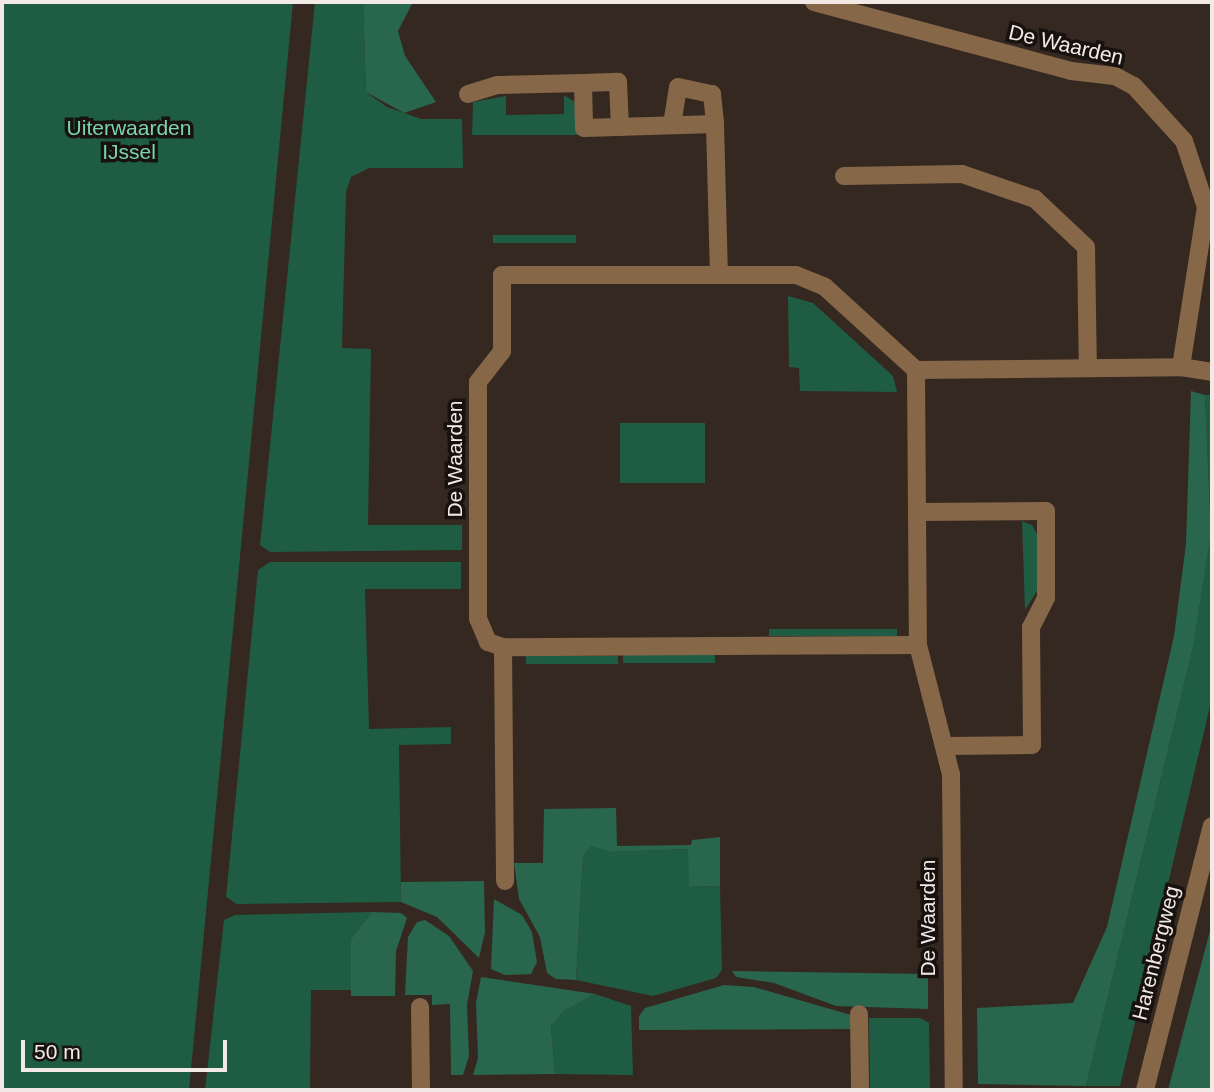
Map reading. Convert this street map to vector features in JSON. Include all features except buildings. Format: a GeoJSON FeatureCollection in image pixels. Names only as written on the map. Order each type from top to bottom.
{"type":"FeatureCollection","features":[{"type":"Feature","properties":{"kind":"street","name":"De Waarden"},"geometry":{"type":"LineString","coordinates":[[824,3],[1071,71],[1115,76],[1135,86],[1184,141],[1209,204],[1181,367]]}},
{"type":"Feature","properties":{"kind":"street"},"geometry":{"type":"LineString","coordinates":[[468,94],[498,85],[618,82],[620,127]]}},
{"type":"Feature","properties":{"kind":"street"},"geometry":{"type":"LineString","coordinates":[[583,83],[583,128],[715,124]]}},
{"type":"Feature","properties":{"kind":"street"},"geometry":{"type":"LineString","coordinates":[[672,125],[678,87],[712,94],[719,275]]}},
{"type":"Feature","properties":{"kind":"street"},"geometry":{"type":"LineString","coordinates":[[844,176],[962,174],[1035,199],[1086,247],[1088,368]]}},
{"type":"Feature","properties":{"kind":"street","name":"De Waarden"},"geometry":{"type":"LineString","coordinates":[[503,647],[488,642],[478,619],[478,383],[502,351],[502,275],[808,277],[825,287],[916,370],[918,645],[947,746],[951,774],[954,1090]]}},
{"type":"Feature","properties":{"kind":"street"},"geometry":{"type":"LineString","coordinates":[[916,370],[1181,367],[1212,372]]}},
{"type":"Feature","properties":{"kind":"street"},"geometry":{"type":"LineString","coordinates":[[917,512],[1046,511],[1046,598],[1031,627],[1032,745],[947,746]]}},
{"type":"Feature","properties":{"kind":"street"},"geometry":{"type":"LineString","coordinates":[[505,881],[503,647],[918,645]]}},
{"type":"Feature","properties":{"kind":"street","name":"Harenbergweg"},"geometry":{"type":"LineString","coordinates":[[1144,1090],[1212,826]]}},
{"type":"Feature","properties":{"kind":"street"},"geometry":{"type":"LineString","coordinates":[[420,1007],[421,1090]]}},
{"type":"Feature","properties":{"kind":"street"},"geometry":{"type":"LineString","coordinates":[[859,1014],[860,1090]]}},
{"type":"Feature","properties":{"kind":"green space","name":"Uiterwaarden IJssel"},"geometry":{"type":"Polygon","coordinates":[[[2,2],[293,2],[189,1090],[2,1090],[2,2]]]}},
{"type":"Feature","properties":{"kind":"green space"},"geometry":{"type":"Polygon","coordinates":[[[315,2],[363,2],[366,92],[387,107],[421,119],[462,119],[463,168],[369,168],[351,177],[346,192],[342,348],[371,349],[368,525],[462,525],[462,550],[270,552],[260,545],[315,2]]]}},
{"type":"Feature","properties":{"kind":"green space"},"geometry":{"type":"Polygon","coordinates":[[[363,2],[413,2],[398,31],[405,56],[436,102],[404,113],[366,92],[363,2]]]}},
{"type":"Feature","properties":{"kind":"green space"},"geometry":{"type":"Polygon","coordinates":[[[564,95],[575,102],[579,135],[472,135],[473,102],[506,96],[506,115],[564,114],[564,95]]]}},
{"type":"Feature","properties":{"kind":"green space"},"geometry":{"type":"Polygon","coordinates":[[[493,235],[576,235],[576,243],[493,243],[493,235]]]}},
{"type":"Feature","properties":{"kind":"green space"},"geometry":{"type":"Polygon","coordinates":[[[788,296],[813,303],[893,376],[897,392],[800,391],[799,368],[789,367],[788,296]]]}},
{"type":"Feature","properties":{"kind":"green space"},"geometry":{"type":"Polygon","coordinates":[[[1191,391],[1205,395],[1211,534],[1193,648],[1086,1086],[978,1084],[977,1008],[1073,1003],[1107,927],[1174,636],[1186,544],[1191,391]]]}},
{"type":"Feature","properties":{"kind":"green space"},"geometry":{"type":"Polygon","coordinates":[[[1205,395],[1212,395],[1212,698],[1120,1086],[1086,1086],[1193,648],[1211,534],[1205,395]]]}},
{"type":"Feature","properties":{"kind":"green space"},"geometry":{"type":"Polygon","coordinates":[[[620,423],[705,423],[705,483],[620,483],[620,423]]]}},
{"type":"Feature","properties":{"kind":"green space"},"geometry":{"type":"Polygon","coordinates":[[[1022,521],[1032,525],[1037,534],[1037,591],[1025,610],[1022,521]]]}},
{"type":"Feature","properties":{"kind":"green space"},"geometry":{"type":"Polygon","coordinates":[[[270,562],[461,562],[461,589],[365,589],[369,729],[451,727],[451,744],[399,745],[401,902],[237,904],[226,897],[258,570],[270,562]]]}},
{"type":"Feature","properties":{"kind":"green space"},"geometry":{"type":"Polygon","coordinates":[[[769,629],[897,629],[897,636],[769,636],[769,629]]]}},
{"type":"Feature","properties":{"kind":"green space"},"geometry":{"type":"Polygon","coordinates":[[[623,655],[715,655],[715,663],[623,663],[623,655]]]}},
{"type":"Feature","properties":{"kind":"green space"},"geometry":{"type":"Polygon","coordinates":[[[526,656],[618,656],[618,664],[526,664],[526,656]]]}},
{"type":"Feature","properties":{"kind":"green space"},"geometry":{"type":"Polygon","coordinates":[[[616,808],[617,846],[691,845],[692,840],[720,837],[720,886],[689,887],[688,849],[613,852],[591,846],[583,857],[576,980],[556,979],[547,973],[540,937],[519,899],[514,863],[543,863],[544,809],[616,808]]]}},
{"type":"Feature","properties":{"kind":"green space"},"geometry":{"type":"Polygon","coordinates":[[[602,845],[613,852],[689,849],[689,887],[720,886],[722,970],[716,978],[653,996],[576,980],[583,857],[591,846],[602,845]]]}},
{"type":"Feature","properties":{"kind":"green space"},"geometry":{"type":"Polygon","coordinates":[[[484,881],[485,932],[479,958],[437,917],[401,902],[401,882],[484,881]]]}},
{"type":"Feature","properties":{"kind":"green space"},"geometry":{"type":"Polygon","coordinates":[[[494,899],[522,915],[532,932],[537,962],[531,974],[505,975],[491,969],[494,899]]]}},
{"type":"Feature","properties":{"kind":"green space"},"geometry":{"type":"Polygon","coordinates":[[[372,912],[351,939],[351,990],[311,990],[310,1090],[205,1090],[224,920],[235,915],[372,912]]]}},
{"type":"Feature","properties":{"kind":"green space"},"geometry":{"type":"Polygon","coordinates":[[[372,912],[401,913],[407,918],[396,951],[395,996],[351,996],[351,939],[372,912]]]}},
{"type":"Feature","properties":{"kind":"green space"},"geometry":{"type":"Polygon","coordinates":[[[425,920],[449,936],[473,971],[467,1005],[469,1056],[463,1075],[451,1075],[450,1004],[432,1005],[432,995],[405,995],[408,937],[417,922],[425,920]]]}},
{"type":"Feature","properties":{"kind":"green space"},"geometry":{"type":"Polygon","coordinates":[[[1212,921],[1210,1090],[1168,1090],[1211,927],[1212,921]]]}},
{"type":"Feature","properties":{"kind":"green space"},"geometry":{"type":"Polygon","coordinates":[[[732,971],[928,974],[928,1009],[836,1006],[774,983],[736,977],[732,971]]]}},
{"type":"Feature","properties":{"kind":"green space"},"geometry":{"type":"Polygon","coordinates":[[[481,977],[595,994],[564,1011],[551,1026],[555,1074],[473,1075],[478,1058],[476,1003],[481,977]]]}},
{"type":"Feature","properties":{"kind":"green space"},"geometry":{"type":"Polygon","coordinates":[[[724,985],[754,987],[851,1015],[851,1029],[639,1030],[639,1016],[645,1008],[724,985]]]}},
{"type":"Feature","properties":{"kind":"green space"},"geometry":{"type":"Polygon","coordinates":[[[595,994],[631,1006],[633,1075],[555,1074],[551,1026],[564,1011],[595,994]]]}},
{"type":"Feature","properties":{"kind":"green space"},"geometry":{"type":"Polygon","coordinates":[[[869,1018],[920,1018],[929,1023],[930,1090],[870,1090],[869,1018]]]}}]}
